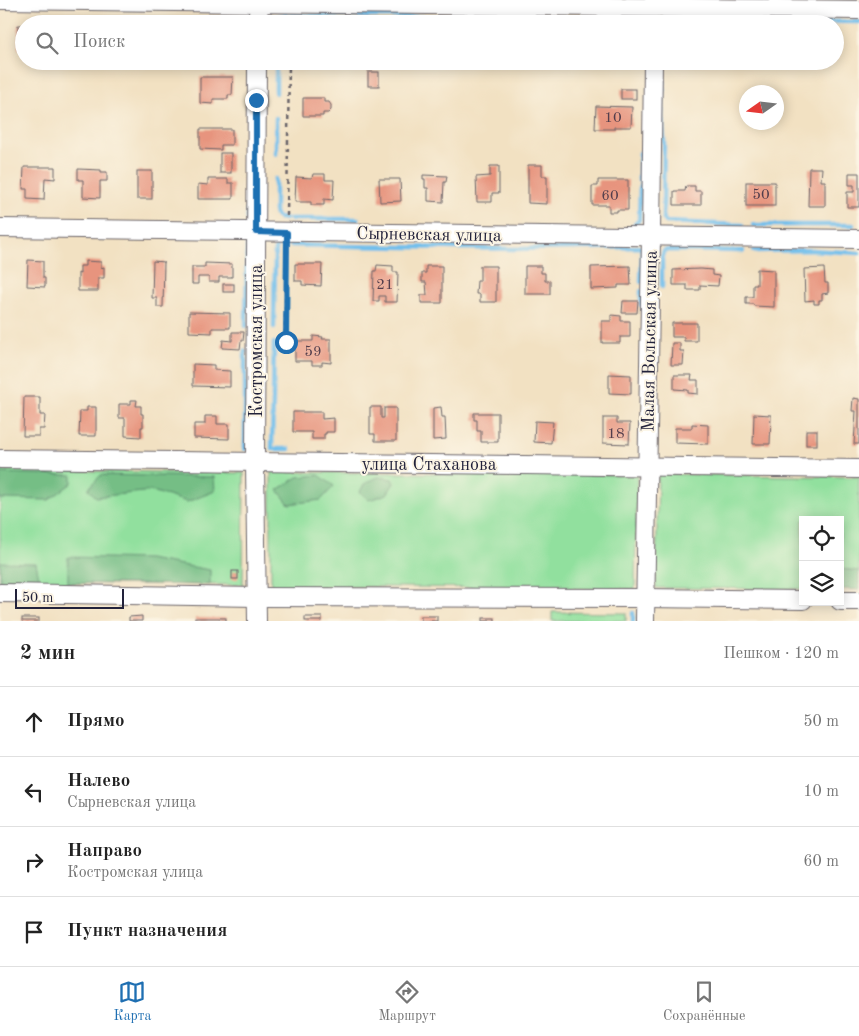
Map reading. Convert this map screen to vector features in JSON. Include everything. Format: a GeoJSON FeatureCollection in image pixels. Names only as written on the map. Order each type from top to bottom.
{"type":"FeatureCollection","features":[{"type":"Feature","properties":{"kind":"street"},"geometry":{"type":"LineString","coordinates":[[0,0],[258,2],[653,11],[859,10]]}},
{"type":"Feature","properties":{"kind":"street"},"geometry":{"type":"LineString","coordinates":[[258,2],[258,15]]}},
{"type":"Feature","properties":{"kind":"street","name":"Костромская улица"},"geometry":{"type":"LineString","coordinates":[[257,70],[255,463],[257,621]]}},
{"type":"Feature","properties":{"kind":"street","name":"Малая Вольская улица"},"geometry":{"type":"LineString","coordinates":[[645,621],[653,70]]}},
{"type":"Feature","properties":{"kind":"street","name":"Сырневская улица"},"geometry":{"type":"LineString","coordinates":[[0,228],[859,239]]}},
{"type":"Feature","properties":{"kind":"street","name":"улица Стаханова"},"geometry":{"type":"LineString","coordinates":[[0,459],[859,469]]}},
{"type":"Feature","properties":{"kind":"street"},"geometry":{"type":"LineString","coordinates":[[0,594],[799,600]]}},
{"type":"Feature","properties":{"kind":"street"},"geometry":{"type":"LineString","coordinates":[[844,601],[859,601]]}},
{"type":"Feature","properties":{"kind":"path"},"geometry":{"type":"LineString","coordinates":[[286,342],[289,70]]}},
{"type":"Feature","properties":{"kind":"green space"},"geometry":{"type":"Polygon","coordinates":[[[0,470],[244,473],[243,585],[0,583],[0,470]]]}},
{"type":"Feature","properties":{"kind":"green space"},"geometry":{"type":"Polygon","coordinates":[[[271,472],[637,475],[635,589],[271,586],[271,472]]]}},
{"type":"Feature","properties":{"kind":"green space"},"geometry":{"type":"Polygon","coordinates":[[[0,473],[72,475],[72,483],[49,500],[0,499],[0,473]]]}},
{"type":"Feature","properties":{"kind":"green space"},"geometry":{"type":"Polygon","coordinates":[[[658,474],[859,477],[859,571],[844,569],[844,516],[799,516],[799,589],[656,588],[658,474]]]}},
{"type":"Feature","properties":{"kind":"green space"},"geometry":{"type":"Polygon","coordinates":[[[101,475],[214,477],[215,491],[187,502],[152,491],[96,497],[88,489],[101,475]]]}},
{"type":"Feature","properties":{"kind":"green space"},"geometry":{"type":"Polygon","coordinates":[[[319,475],[334,486],[321,500],[289,504],[278,490],[298,477],[319,475]]]}},
{"type":"Feature","properties":{"kind":"green space"},"geometry":{"type":"Polygon","coordinates":[[[378,477],[392,479],[394,483],[387,494],[369,500],[360,492],[364,484],[378,477]]]}},
{"type":"Feature","properties":{"kind":"green space"},"geometry":{"type":"Polygon","coordinates":[[[68,557],[148,559],[210,570],[210,585],[68,583],[68,557]]]}},
{"type":"Feature","properties":{"kind":"green space"},"geometry":{"type":"Polygon","coordinates":[[[0,562],[36,563],[40,583],[0,583],[0,562]]]}},
{"type":"Feature","properties":{"kind":"green space"},"geometry":{"type":"Polygon","coordinates":[[[844,569],[859,571],[859,590],[844,589],[844,569]]]}},
{"type":"Feature","properties":{"kind":"green space"},"geometry":{"type":"Polygon","coordinates":[[[552,612],[626,613],[626,621],[552,621],[552,612]]]}},
{"type":"Feature","properties":{"kind":"building"},"geometry":{"type":"Polygon","coordinates":[[[368,72],[379,72],[379,86],[368,86],[368,72]]]}},
{"type":"Feature","properties":{"kind":"building"},"geometry":{"type":"Polygon","coordinates":[[[200,77],[233,77],[232,95],[228,95],[228,99],[213,99],[213,104],[200,103],[200,77]]]}},
{"type":"Feature","properties":{"kind":"building"},"geometry":{"type":"Polygon","coordinates":[[[621,89],[636,89],[636,99],[621,99],[621,89]]]}},
{"type":"Feature","properties":{"kind":"building"},"geometry":{"type":"Polygon","coordinates":[[[303,98],[324,98],[324,102],[329,102],[331,105],[331,110],[328,113],[323,113],[323,116],[303,116],[303,98]]]}},
{"type":"Feature","properties":{"kind":"building"},"geometry":{"type":"Polygon","coordinates":[[[596,106],[632,107],[631,127],[595,129],[596,106]]]}},
{"type":"Feature","properties":{"kind":"building"},"geometry":{"type":"Polygon","coordinates":[[[200,129],[232,129],[232,145],[221,145],[221,150],[200,149],[200,129]]]}},
{"type":"Feature","properties":{"kind":"building"},"geometry":{"type":"Polygon","coordinates":[[[220,153],[231,153],[231,173],[220,173],[220,153]]]}},
{"type":"Feature","properties":{"kind":"building"},"geometry":{"type":"Polygon","coordinates":[[[528,165],[542,165],[542,176],[547,176],[547,204],[528,203],[528,165]]]}},
{"type":"Feature","properties":{"kind":"building"},"geometry":{"type":"Polygon","coordinates":[[[490,166],[499,166],[499,193],[492,193],[492,202],[477,202],[476,177],[490,176],[490,166]]]}},
{"type":"Feature","properties":{"kind":"building"},"geometry":{"type":"Polygon","coordinates":[[[24,167],[55,167],[55,179],[45,178],[44,200],[27,199],[27,189],[23,189],[24,167]]]}},
{"type":"Feature","properties":{"kind":"building"},"geometry":{"type":"Polygon","coordinates":[[[809,168],[822,168],[821,181],[825,181],[825,206],[808,206],[809,168]]]}},
{"type":"Feature","properties":{"kind":"building"},"geometry":{"type":"Polygon","coordinates":[[[78,169],[107,172],[107,181],[100,181],[100,198],[83,197],[83,180],[78,180],[78,169]]]}},
{"type":"Feature","properties":{"kind":"building"},"geometry":{"type":"Polygon","coordinates":[[[137,171],[152,171],[152,199],[137,199],[137,171]]]}},
{"type":"Feature","properties":{"kind":"building"},"geometry":{"type":"Polygon","coordinates":[[[849,173],[859,173],[859,207],[847,207],[847,192],[854,192],[854,185],[849,185],[849,173]]]}},
{"type":"Feature","properties":{"kind":"building"},"geometry":{"type":"Polygon","coordinates":[[[313,174],[325,174],[325,180],[334,180],[333,200],[324,199],[324,205],[311,205],[311,202],[295,202],[296,177],[312,178],[313,174]]]}},
{"type":"Feature","properties":{"kind":"building"},"geometry":{"type":"Polygon","coordinates":[[[423,175],[447,176],[446,182],[444,182],[443,202],[428,201],[428,188],[425,188],[423,175]]]}},
{"type":"Feature","properties":{"kind":"building"},"geometry":{"type":"Polygon","coordinates":[[[208,179],[228,179],[228,183],[233,183],[233,199],[198,199],[198,184],[208,185],[208,179]]]}},
{"type":"Feature","properties":{"kind":"building"},"geometry":{"type":"Polygon","coordinates":[[[379,179],[400,179],[401,201],[380,202],[379,179]]]}},
{"type":"Feature","properties":{"kind":"building"},"geometry":{"type":"Polygon","coordinates":[[[598,180],[628,180],[628,210],[609,212],[609,205],[592,205],[592,186],[598,186],[598,180]]]}},
{"type":"Feature","properties":{"kind":"building"},"geometry":{"type":"Polygon","coordinates":[[[746,182],[775,182],[775,206],[746,206],[746,182]]]}},
{"type":"Feature","properties":{"kind":"building"},"geometry":{"type":"Polygon","coordinates":[[[686,186],[695,186],[695,191],[701,191],[701,205],[674,205],[674,191],[685,191],[686,186]]]}},
{"type":"Feature","properties":{"kind":"building"},"geometry":{"type":"Polygon","coordinates":[[[28,260],[43,261],[45,287],[27,286],[28,260]]]}},
{"type":"Feature","properties":{"kind":"building"},"geometry":{"type":"Polygon","coordinates":[[[85,261],[101,262],[101,268],[104,267],[104,278],[98,278],[98,291],[78,291],[78,273],[80,274],[80,266],[85,266],[85,261]]]}},
{"type":"Feature","properties":{"kind":"building"},"geometry":{"type":"Polygon","coordinates":[[[153,261],[164,262],[163,307],[157,307],[157,298],[152,298],[153,261]]]}},
{"type":"Feature","properties":{"kind":"building"},"geometry":{"type":"Polygon","coordinates":[[[205,263],[232,264],[232,277],[219,277],[219,282],[209,282],[209,277],[198,277],[198,284],[192,284],[192,267],[205,267],[205,263]]]}},
{"type":"Feature","properties":{"kind":"building"},"geometry":{"type":"Polygon","coordinates":[[[295,264],[322,264],[321,286],[302,285],[302,281],[295,281],[295,264]]]}},
{"type":"Feature","properties":{"kind":"building"},"geometry":{"type":"Polygon","coordinates":[[[377,265],[393,266],[393,272],[398,272],[397,302],[385,302],[385,296],[379,296],[379,301],[373,301],[374,271],[376,271],[377,265]]]}},
{"type":"Feature","properties":{"kind":"building"},"geometry":{"type":"Polygon","coordinates":[[[426,266],[442,266],[442,303],[421,303],[421,295],[427,295],[426,282],[422,282],[422,273],[426,273],[426,266]]]}},
{"type":"Feature","properties":{"kind":"building"},"geometry":{"type":"Polygon","coordinates":[[[480,266],[496,266],[496,302],[480,302],[480,294],[476,294],[477,281],[480,281],[480,266]]]}},
{"type":"Feature","properties":{"kind":"building"},"geometry":{"type":"Polygon","coordinates":[[[525,266],[541,266],[541,273],[545,273],[545,281],[550,281],[550,294],[525,294],[525,266]]]}},
{"type":"Feature","properties":{"kind":"building"},"geometry":{"type":"Polygon","coordinates":[[[630,266],[631,285],[618,285],[618,288],[591,289],[591,267],[630,266]]]}},
{"type":"Feature","properties":{"kind":"building"},"geometry":{"type":"Polygon","coordinates":[[[824,268],[825,283],[828,283],[828,293],[822,294],[822,300],[819,300],[819,304],[814,304],[814,300],[805,301],[804,269],[824,268]]]}},
{"type":"Feature","properties":{"kind":"building"},"geometry":{"type":"Polygon","coordinates":[[[757,269],[774,270],[774,307],[746,304],[746,297],[753,297],[753,285],[757,285],[757,269]]]}},
{"type":"Feature","properties":{"kind":"building"},"geometry":{"type":"Polygon","coordinates":[[[673,270],[712,270],[712,275],[719,276],[718,286],[700,285],[700,290],[687,290],[687,285],[673,285],[673,270]]]}},
{"type":"Feature","properties":{"kind":"building"},"geometry":{"type":"Polygon","coordinates":[[[223,284],[234,284],[234,292],[223,292],[223,284]]]}},
{"type":"Feature","properties":{"kind":"building"},"geometry":{"type":"Polygon","coordinates":[[[623,301],[638,301],[637,313],[622,313],[623,301]]]}},
{"type":"Feature","properties":{"kind":"building"},"geometry":{"type":"Polygon","coordinates":[[[189,312],[230,313],[230,328],[212,328],[212,333],[189,332],[189,312]]]}},
{"type":"Feature","properties":{"kind":"building"},"geometry":{"type":"Polygon","coordinates":[[[611,315],[621,316],[621,321],[630,321],[630,337],[620,337],[620,343],[602,343],[602,321],[611,321],[611,315]]]}},
{"type":"Feature","properties":{"kind":"building"},"geometry":{"type":"Polygon","coordinates":[[[672,323],[697,323],[697,341],[684,341],[684,337],[672,337],[672,323]]]}},
{"type":"Feature","properties":{"kind":"building"},"geometry":{"type":"Polygon","coordinates":[[[232,332],[244,332],[240,349],[222,348],[223,340],[232,341],[232,332]]]}},
{"type":"Feature","properties":{"kind":"building"},"geometry":{"type":"Polygon","coordinates":[[[313,336],[331,339],[331,363],[322,362],[322,365],[312,365],[312,361],[295,361],[295,341],[313,341],[313,336]]]}},
{"type":"Feature","properties":{"kind":"building"},"geometry":{"type":"Polygon","coordinates":[[[672,343],[680,343],[680,351],[684,351],[683,365],[671,365],[672,343]]]}},
{"type":"Feature","properties":{"kind":"building"},"geometry":{"type":"Polygon","coordinates":[[[193,364],[214,365],[214,370],[230,371],[230,387],[193,386],[193,364]]]}},
{"type":"Feature","properties":{"kind":"building"},"geometry":{"type":"Polygon","coordinates":[[[609,374],[631,375],[631,394],[609,393],[609,374]]]}},
{"type":"Feature","properties":{"kind":"building"},"geometry":{"type":"Polygon","coordinates":[[[674,375],[692,375],[691,380],[698,380],[698,394],[688,393],[688,390],[674,389],[674,375]]]}},
{"type":"Feature","properties":{"kind":"building"},"geometry":{"type":"Polygon","coordinates":[[[24,397],[40,397],[40,415],[45,415],[44,429],[39,429],[39,436],[23,436],[24,397]]]}},
{"type":"Feature","properties":{"kind":"building"},"geometry":{"type":"Polygon","coordinates":[[[853,398],[859,399],[859,444],[854,444],[856,411],[852,411],[853,398]]]}},
{"type":"Feature","properties":{"kind":"building"},"geometry":{"type":"Polygon","coordinates":[[[131,400],[137,400],[136,406],[141,406],[143,427],[141,427],[141,437],[125,436],[125,418],[119,418],[119,404],[131,404],[131,400]]]}},
{"type":"Feature","properties":{"kind":"building"},"geometry":{"type":"Polygon","coordinates":[[[87,407],[96,407],[96,436],[79,436],[80,411],[87,411],[87,407]]]}},
{"type":"Feature","properties":{"kind":"building"},"geometry":{"type":"Polygon","coordinates":[[[370,407],[381,407],[381,418],[384,418],[384,408],[396,408],[396,441],[375,441],[375,434],[370,434],[370,407]]]}},
{"type":"Feature","properties":{"kind":"building"},"geometry":{"type":"Polygon","coordinates":[[[441,407],[442,417],[445,417],[446,439],[433,440],[433,408],[441,407]]]}},
{"type":"Feature","properties":{"kind":"building"},"geometry":{"type":"Polygon","coordinates":[[[293,412],[322,412],[322,419],[334,418],[334,432],[326,432],[324,439],[312,439],[312,432],[293,432],[293,412]]]}},
{"type":"Feature","properties":{"kind":"building"},"geometry":{"type":"Polygon","coordinates":[[[474,413],[498,413],[498,442],[481,442],[481,431],[477,431],[477,420],[474,420],[474,413]]]}},
{"type":"Feature","properties":{"kind":"building"},"geometry":{"type":"Polygon","coordinates":[[[754,414],[771,415],[770,444],[753,444],[754,414]]]}},
{"type":"Feature","properties":{"kind":"building"},"geometry":{"type":"Polygon","coordinates":[[[205,416],[217,416],[217,424],[229,424],[229,439],[194,438],[194,424],[205,424],[205,416]]]}},
{"type":"Feature","properties":{"kind":"building"},"geometry":{"type":"Polygon","coordinates":[[[603,418],[617,418],[617,423],[630,423],[629,444],[603,443],[603,418]]]}},
{"type":"Feature","properties":{"kind":"building"},"geometry":{"type":"Polygon","coordinates":[[[535,421],[553,422],[551,443],[534,442],[535,421]]]}},
{"type":"Feature","properties":{"kind":"building"},"geometry":{"type":"Polygon","coordinates":[[[692,424],[708,425],[708,444],[675,443],[675,428],[692,428],[692,424]]]}},
{"type":"Feature","properties":{"kind":"building"},"geometry":{"type":"Polygon","coordinates":[[[806,430],[817,430],[817,445],[806,445],[806,430]]]}},
{"type":"Feature","properties":{"kind":"building"},"geometry":{"type":"Polygon","coordinates":[[[232,571],[238,571],[238,579],[232,579],[232,571]]]}},
{"type":"Feature","properties":{"kind":"building"},"geometry":{"type":"Polygon","coordinates":[[[142,616],[142,621],[129,621],[129,617],[142,616]]]}},
{"type":"Feature","properties":{"kind":"building"},"geometry":{"type":"Polygon","coordinates":[[[421,616],[437,616],[437,621],[421,621],[421,616]]]}},
{"type":"Feature","properties":{"kind":"building"},"geometry":{"type":"Polygon","coordinates":[[[305,617],[322,617],[322,621],[305,621],[305,617]]]}},
{"type":"Feature","properties":{"kind":"building"},"geometry":{"type":"Polygon","coordinates":[[[22,618],[39,618],[39,621],[22,621],[22,618]]]}},
{"type":"Feature","properties":{"kind":"building"},"geometry":{"type":"Polygon","coordinates":[[[195,618],[226,618],[226,621],[195,621],[195,618]]]}},
{"type":"Feature","properties":{"kind":"building"},"geometry":{"type":"Polygon","coordinates":[[[483,618],[495,618],[495,621],[483,621],[483,618]]]}},
{"type":"Feature","properties":{"kind":"waterway"},"geometry":{"type":"LineString","coordinates":[[281,15],[286,14]]}},
{"type":"Feature","properties":{"kind":"waterway"},"geometry":{"type":"LineString","coordinates":[[844,22],[859,22]]}},
{"type":"Feature","properties":{"kind":"waterway"},"geometry":{"type":"LineString","coordinates":[[276,70],[276,93]]}},
{"type":"Feature","properties":{"kind":"waterway"},"geometry":{"type":"LineString","coordinates":[[664,81],[662,115],[664,139],[663,218],[666,222],[742,225]]}},
{"type":"Feature","properties":{"kind":"waterway"},"geometry":{"type":"LineString","coordinates":[[276,118],[276,154]]}},
{"type":"Feature","properties":{"kind":"waterway"},"geometry":{"type":"LineString","coordinates":[[639,180],[640,153]]}},
{"type":"Feature","properties":{"kind":"waterway"},"geometry":{"type":"LineString","coordinates":[[247,219],[248,178]]}},
{"type":"Feature","properties":{"kind":"waterway"},"geometry":{"type":"LineString","coordinates":[[275,179],[276,216],[285,219]]}},
{"type":"Feature","properties":{"kind":"waterway"},"geometry":{"type":"LineString","coordinates":[[634,225],[639,220],[640,185]]}},
{"type":"Feature","properties":{"kind":"waterway"},"geometry":{"type":"LineString","coordinates":[[290,219],[358,219]]}},
{"type":"Feature","properties":{"kind":"waterway"},"geometry":{"type":"LineString","coordinates":[[753,225],[853,225]]}},
{"type":"Feature","properties":{"kind":"waterway"},"geometry":{"type":"LineString","coordinates":[[246,326],[247,243]]}},
{"type":"Feature","properties":{"kind":"waterway"},"geometry":{"type":"LineString","coordinates":[[274,327],[275,249],[277,246],[284,245]]}},
{"type":"Feature","properties":{"kind":"waterway"},"geometry":{"type":"LineString","coordinates":[[290,245],[513,249],[639,247],[642,250],[641,282]]}},
{"type":"Feature","properties":{"kind":"waterway"},"geometry":{"type":"LineString","coordinates":[[754,251],[812,250],[859,253]]}},
{"type":"Feature","properties":{"kind":"waterway"},"geometry":{"type":"LineString","coordinates":[[662,287],[662,256],[664,251],[743,251]]}},
{"type":"Feature","properties":{"kind":"waterway"},"geometry":{"type":"LineString","coordinates":[[641,291],[641,305]]}},
{"type":"Feature","properties":{"kind":"waterway"},"geometry":{"type":"LineString","coordinates":[[274,343],[272,449],[289,449]]}},
{"type":"Feature","properties":{"kind":"waterway"},"geometry":{"type":"LineString","coordinates":[[245,351],[245,449]]}},
{"type":"Feature","properties":{"kind":"waterway"},"geometry":{"type":"LineString","coordinates":[[633,613],[633,621]]}},
{"type":"Feature","properties":{"kind":"route"},"geometry":{"type":"LineString","coordinates":[[256,100],[256,232],[287,233],[286,342]]}}]}
